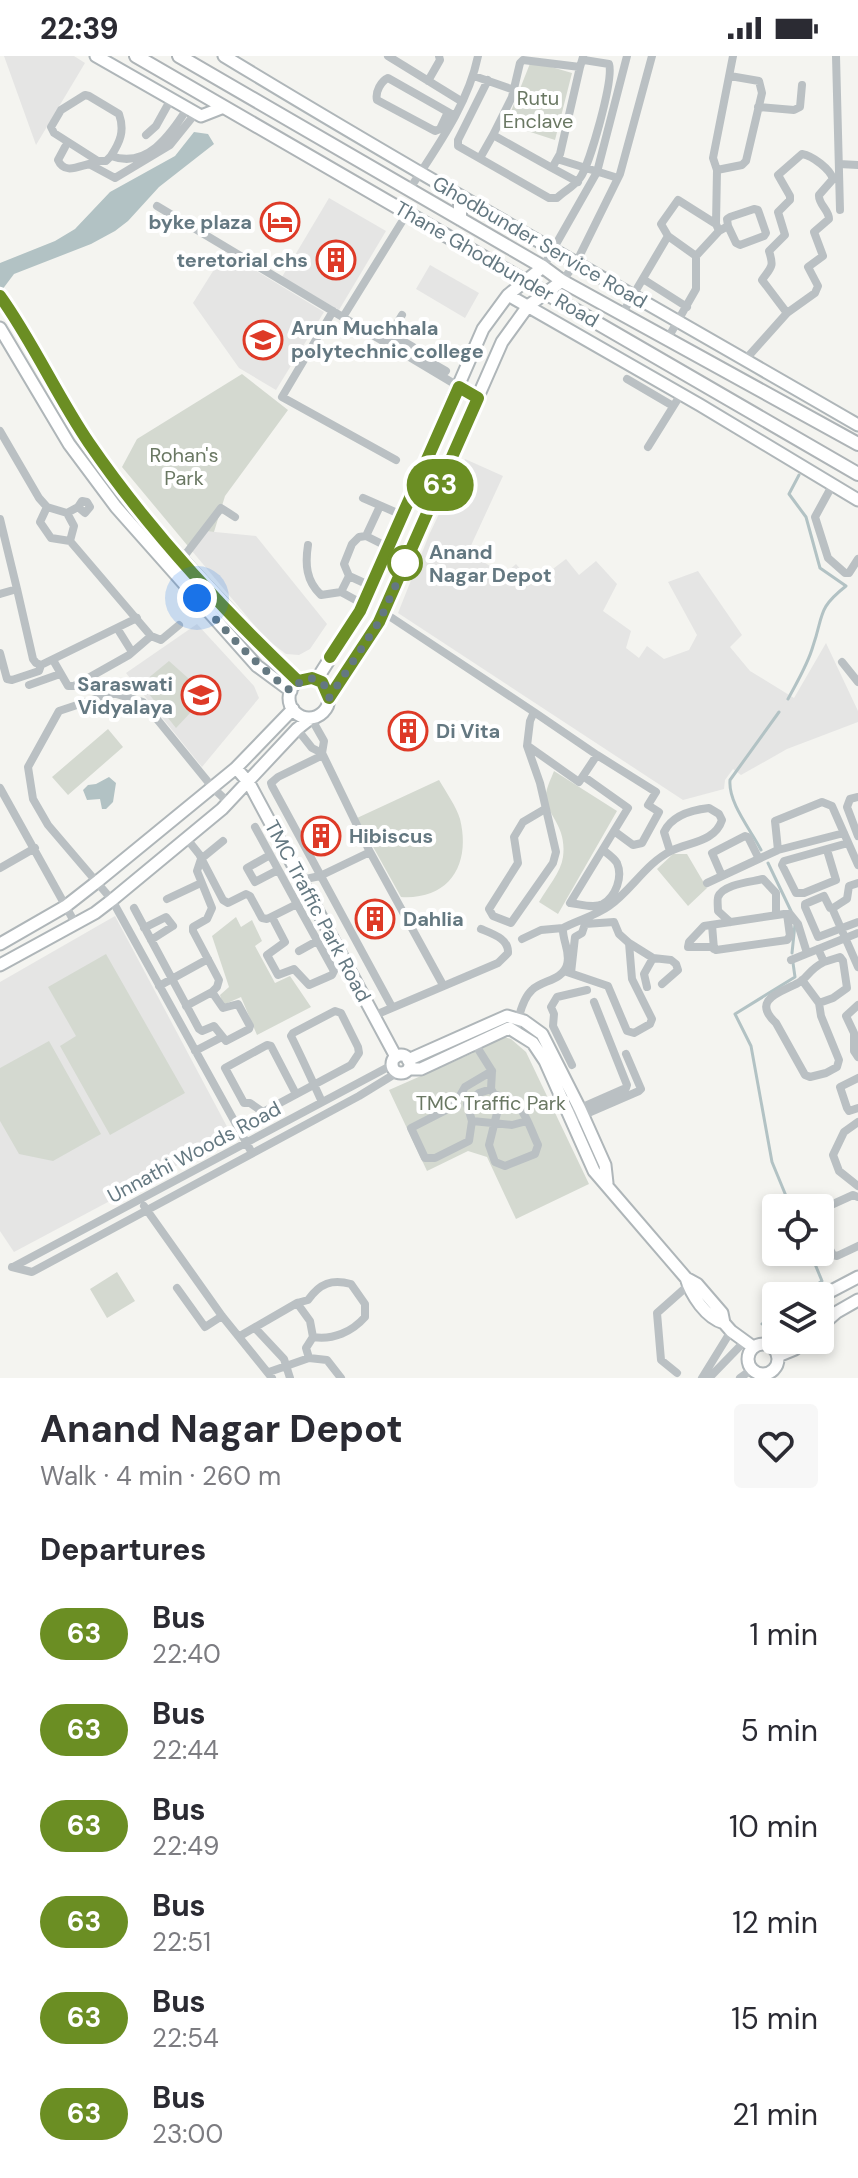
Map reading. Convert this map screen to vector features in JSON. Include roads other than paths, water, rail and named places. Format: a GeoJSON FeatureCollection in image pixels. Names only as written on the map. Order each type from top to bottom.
{"type":"FeatureCollection","features":[{"type":"Feature","properties":{"kind":"main road"},"geometry":{"type":"LineString","coordinates":[[96,56],[201,116],[224,107]]}},
{"type":"Feature","properties":{"kind":"main road","name":"Thane Ghodbunder Road"},"geometry":{"type":"LineString","coordinates":[[136,56],[858,474]]}},
{"type":"Feature","properties":{"kind":"main road","name":"Thane Ghodbunder Road"},"geometry":{"type":"LineString","coordinates":[[179,56],[543,267],[562,281],[858,444]]}},
{"type":"Feature","properties":{"kind":"main road","name":"Ghodbunder Service Road"},"geometry":{"type":"LineString","coordinates":[[224,56],[419,174],[858,425]]}},
{"type":"Feature","properties":{"kind":"main road"},"geometry":{"type":"LineString","coordinates":[[460,197],[460,219]]}},
{"type":"Feature","properties":{"kind":"main road"},"geometry":{"type":"LineString","coordinates":[[317,679],[363,604],[483,329],[508,295],[543,267]]}},
{"type":"Feature","properties":{"kind":"main road"},"geometry":{"type":"LineString","coordinates":[[0,965],[112,900],[229,803],[297,729],[323,712],[383,612],[502,342],[528,306],[562,281]]}},
{"type":"Feature","properties":{"kind":"main road"},"geometry":{"type":"LineString","coordinates":[[508,295],[858,500]]}},
{"type":"Feature","properties":{"kind":"main road"},"geometry":{"type":"LineString","coordinates":[[0,296],[113,478],[268,652],[294,686]]}},
{"type":"Feature","properties":{"kind":"main road"},"geometry":{"type":"LineString","coordinates":[[0,328],[78,456],[106,494],[257,666],[294,686]]}},
{"type":"Feature","properties":{"kind":"main road"},"geometry":{"type":"LineString","coordinates":[[78,456],[91,447]]}},
{"type":"Feature","properties":{"kind":"main road"},"geometry":{"type":"LineString","coordinates":[[106,494],[113,478]]}},
{"type":"Feature","properties":{"kind":"main road"},"geometry":{"type":"LineString","coordinates":[[106,494],[125,493]]}},
{"type":"Feature","properties":{"kind":"main road"},"geometry":{"type":"LineString","coordinates":[[311,718],[301,716],[293,709],[290,700],[294,686],[307,678],[317,679],[326,687],[329,698]]}},
{"type":"Feature","properties":{"kind":"main road"},"geometry":{"type":"LineString","coordinates":[[0,944],[66,906],[98,881],[236,768],[293,709]]}},
{"type":"Feature","properties":{"kind":"main road","name":"TMC Traffic Park Road"},"geometry":{"type":"LineString","coordinates":[[236,768],[249,783],[400,1065]]}},
{"type":"Feature","properties":{"kind":"main road"},"geometry":{"type":"LineString","coordinates":[[513,1023],[545,1061],[605,1165],[607,1183],[689,1282],[722,1313],[727,1327],[749,1344],[762,1342]]}},
{"type":"Feature","properties":{"kind":"main road"},"geometry":{"type":"LineString","coordinates":[[400,1065],[421,1069],[513,1023]]}},
{"type":"Feature","properties":{"kind":"main road"},"geometry":{"type":"LineString","coordinates":[[400,1065],[513,1023],[542,1034],[576,1114]]}},
{"type":"Feature","properties":{"kind":"main road"},"geometry":{"type":"LineString","coordinates":[[834,1290],[858,1277]]}},
{"type":"Feature","properties":{"kind":"main road"},"geometry":{"type":"LineString","coordinates":[[834,1315],[858,1300]]}},
{"type":"Feature","properties":{"kind":"main road"},"geometry":{"type":"LineString","coordinates":[[749,1344],[747,1361],[751,1370],[760,1375],[770,1375],[777,1365],[778,1356],[783,1354]]}},
{"type":"Feature","properties":{"kind":"street"},"geometry":{"type":"LineString","coordinates":[[388,56],[461,101]]}},
{"type":"Feature","properties":{"kind":"street"},"geometry":{"type":"LineString","coordinates":[[428,81],[440,60],[439,56]]}},
{"type":"Feature","properties":{"kind":"street"},"geometry":{"type":"LineString","coordinates":[[451,114],[388,78],[384,79],[376,94],[377,100],[435,131],[440,129],[461,101],[474,76],[478,56]]}},
{"type":"Feature","properties":{"kind":"street"},"geometry":{"type":"LineString","coordinates":[[543,267],[597,172],[627,56]]}},
{"type":"Feature","properties":{"kind":"street"},"geometry":{"type":"LineString","coordinates":[[562,281],[576,263],[618,178],[652,56]]}},
{"type":"Feature","properties":{"kind":"street"},"geometry":{"type":"LineString","coordinates":[[668,338],[696,289],[696,256],[717,228],[717,170],[713,158],[733,56]]}},
{"type":"Feature","properties":{"kind":"street"},"geometry":{"type":"LineString","coordinates":[[836,56],[840,210]]}},
{"type":"Feature","properties":{"kind":"street"},"geometry":{"type":"LineString","coordinates":[[480,158],[514,90],[523,60],[584,60],[609,64],[611,70],[606,99],[585,167],[578,182],[557,198],[549,198],[458,146],[458,140],[488,80]]}},
{"type":"Feature","properties":{"kind":"street"},"geometry":{"type":"LineString","coordinates":[[552,168],[557,159],[582,60]]}},
{"type":"Feature","properties":{"kind":"street"},"geometry":{"type":"LineString","coordinates":[[474,76],[514,90]]}},
{"type":"Feature","properties":{"kind":"street"},"geometry":{"type":"LineString","coordinates":[[717,170],[742,165],[746,161],[762,93],[759,81],[730,76]]}},
{"type":"Feature","properties":{"kind":"street"},"geometry":{"type":"LineString","coordinates":[[758,107],[794,110],[800,107],[802,85]]}},
{"type":"Feature","properties":{"kind":"street"},"geometry":{"type":"LineString","coordinates":[[85,95],[119,114],[123,127],[120,141],[111,156],[106,161],[98,161],[54,133],[51,127],[61,110],[85,95]]}},
{"type":"Feature","properties":{"kind":"street"},"geometry":{"type":"LineString","coordinates":[[146,135],[161,119],[171,99]]}},
{"type":"Feature","properties":{"kind":"street"},"geometry":{"type":"LineString","coordinates":[[111,156],[126,161],[138,158],[169,137],[191,111]]}},
{"type":"Feature","properties":{"kind":"street"},"geometry":{"type":"LineString","coordinates":[[65,147],[58,160],[62,166],[67,169],[89,164],[115,178],[170,145],[191,111]]}},
{"type":"Feature","properties":{"kind":"street"},"geometry":{"type":"LineString","coordinates":[[409,190],[451,114]]}},
{"type":"Feature","properties":{"kind":"street"},"geometry":{"type":"LineString","coordinates":[[161,119],[175,128]]}},
{"type":"Feature","properties":{"kind":"street"},"geometry":{"type":"LineString","coordinates":[[493,135],[578,182]]}},
{"type":"Feature","properties":{"kind":"street"},"geometry":{"type":"LineString","coordinates":[[745,360],[787,313],[815,293],[818,286],[808,267],[823,256],[814,232],[829,219],[818,200],[833,179],[831,173],[808,154],[802,154],[778,175],[790,196],[778,215],[785,235],[769,251],[773,265],[762,280],[787,313]]}},
{"type":"Feature","properties":{"kind":"street"},"geometry":{"type":"LineString","coordinates":[[557,159],[618,178]]}},
{"type":"Feature","properties":{"kind":"street"},"geometry":{"type":"LineString","coordinates":[[839,164],[858,165]]}},
{"type":"Feature","properties":{"kind":"street"},"geometry":{"type":"LineString","coordinates":[[696,256],[668,236],[661,224],[678,200],[717,228],[728,226]]}},
{"type":"Feature","properties":{"kind":"street"},"geometry":{"type":"LineString","coordinates":[[157,206],[343,317],[388,338],[478,398]]}},
{"type":"Feature","properties":{"kind":"street"},"geometry":{"type":"LineString","coordinates":[[754,209],[758,210],[766,233],[740,245],[728,226],[727,219],[730,217],[754,209]]}},
{"type":"Feature","properties":{"kind":"street"},"geometry":{"type":"LineString","coordinates":[[343,317],[408,212]]}},
{"type":"Feature","properties":{"kind":"street"},"geometry":{"type":"LineString","coordinates":[[622,314],[668,236]]}},
{"type":"Feature","properties":{"kind":"street"},"geometry":{"type":"LineString","coordinates":[[643,279],[687,307]]}},
{"type":"Feature","properties":{"kind":"street"},"geometry":{"type":"LineString","coordinates":[[333,311],[282,397],[396,460]]}},
{"type":"Feature","properties":{"kind":"street"},"geometry":{"type":"LineString","coordinates":[[388,338],[402,315]]}},
{"type":"Feature","properties":{"kind":"street"},"geometry":{"type":"LineString","coordinates":[[409,354],[446,371]]}},
{"type":"Feature","properties":{"kind":"street"},"geometry":{"type":"LineString","coordinates":[[627,379],[673,406]]}},
{"type":"Feature","properties":{"kind":"street"},"geometry":{"type":"LineString","coordinates":[[648,447],[681,394]]}},
{"type":"Feature","properties":{"kind":"street"},"geometry":{"type":"LineString","coordinates":[[0,431],[47,507],[67,513],[80,510]]}},
{"type":"Feature","properties":{"kind":"street"},"geometry":{"type":"LineString","coordinates":[[833,484],[815,517],[828,558],[845,573],[849,573],[858,559]]}},
{"type":"Feature","properties":{"kind":"street"},"geometry":{"type":"LineString","coordinates":[[70,541],[82,501],[89,503],[106,494]]}},
{"type":"Feature","properties":{"kind":"street"},"geometry":{"type":"LineString","coordinates":[[363,498],[402,515]]}},
{"type":"Feature","properties":{"kind":"street"},"geometry":{"type":"LineString","coordinates":[[366,536],[380,506]]}},
{"type":"Feature","properties":{"kind":"street"},"geometry":{"type":"LineString","coordinates":[[47,507],[40,522],[44,531],[51,538],[70,541],[151,636],[161,640],[179,625]]}},
{"type":"Feature","properties":{"kind":"street"},"geometry":{"type":"LineString","coordinates":[[182,559],[221,508],[235,517]]}},
{"type":"Feature","properties":{"kind":"street"},"geometry":{"type":"LineString","coordinates":[[67,513],[74,526]]}},
{"type":"Feature","properties":{"kind":"street"},"geometry":{"type":"LineString","coordinates":[[0,519],[36,663],[41,665],[53,660],[137,618]]}},
{"type":"Feature","properties":{"kind":"street"},"geometry":{"type":"LineString","coordinates":[[371,586],[349,576],[344,564],[352,544],[359,537],[366,536],[388,547]]}},
{"type":"Feature","properties":{"kind":"street"},"geometry":{"type":"LineString","coordinates":[[308,545],[305,559],[308,578],[317,592],[321,595],[341,592],[363,604]]}},
{"type":"Feature","properties":{"kind":"street"},"geometry":{"type":"LineString","coordinates":[[0,561],[11,557]]}},
{"type":"Feature","properties":{"kind":"street"},"geometry":{"type":"LineString","coordinates":[[341,592],[349,576]]}},
{"type":"Feature","properties":{"kind":"street"},"geometry":{"type":"LineString","coordinates":[[0,594],[17,589]]}},
{"type":"Feature","properties":{"kind":"street"},"geometry":{"type":"LineString","coordinates":[[383,612],[656,792],[648,805],[659,812],[642,843],[633,845],[614,831]]}},
{"type":"Feature","properties":{"kind":"street"},"geometry":{"type":"LineString","coordinates":[[117,628],[132,652]]}},
{"type":"Feature","properties":{"kind":"street"},"geometry":{"type":"LineString","coordinates":[[53,660],[68,686],[74,686],[132,652],[151,636]]}},
{"type":"Feature","properties":{"kind":"street"},"geometry":{"type":"LineString","coordinates":[[0,653],[7,679],[39,671],[41,665]]}},
{"type":"Feature","properties":{"kind":"street"},"geometry":{"type":"LineString","coordinates":[[842,662],[858,682]]}},
{"type":"Feature","properties":{"kind":"street"},"geometry":{"type":"LineString","coordinates":[[29,685],[60,674]]}},
{"type":"Feature","properties":{"kind":"street"},"geometry":{"type":"LineString","coordinates":[[229,803],[213,788],[143,702],[113,693],[59,711],[28,767],[33,799],[48,825],[112,900],[252,1153]]}},
{"type":"Feature","properties":{"kind":"street"},"geometry":{"type":"LineString","coordinates":[[534,712],[527,746],[545,809],[556,852],[553,863],[511,923],[493,916],[489,909],[518,863],[514,837],[523,822],[545,809]]}},
{"type":"Feature","properties":{"kind":"street"},"geometry":{"type":"LineString","coordinates":[[311,718],[324,741],[323,754],[370,852],[443,985]]}},
{"type":"Feature","properties":{"kind":"street"},"geometry":{"type":"LineString","coordinates":[[297,729],[312,748],[323,754]]}},
{"type":"Feature","properties":{"kind":"street"},"geometry":{"type":"LineString","coordinates":[[527,746],[579,782],[597,755]]}},
{"type":"Feature","properties":{"kind":"street"},"geometry":{"type":"LineString","coordinates":[[323,754],[271,783],[392,1007]]}},
{"type":"Feature","properties":{"kind":"street"},"geometry":{"type":"LineString","coordinates":[[583,776],[628,808],[570,903],[602,904],[615,890],[620,875],[616,861],[603,850]]}},
{"type":"Feature","properties":{"kind":"street"},"geometry":{"type":"LineString","coordinates":[[0,788],[75,923]]}},
{"type":"Feature","properties":{"kind":"street"},"geometry":{"type":"LineString","coordinates":[[858,797],[850,799],[847,807],[856,820],[858,836]]}},
{"type":"Feature","properties":{"kind":"street"},"geometry":{"type":"LineString","coordinates":[[778,850],[775,825],[778,818],[822,802],[832,806],[858,865]]}},
{"type":"Feature","properties":{"kind":"street"},"geometry":{"type":"LineString","coordinates":[[522,939],[541,930],[563,928],[609,906],[661,857],[709,838],[720,826],[722,820],[719,814],[709,808],[693,810],[668,824],[664,832],[670,851]]}},
{"type":"Feature","properties":{"kind":"street"},"geometry":{"type":"LineString","coordinates":[[255,827],[334,971],[332,975],[309,985],[294,969],[278,975],[267,955],[285,942],[272,917]]}},
{"type":"Feature","properties":{"kind":"street"},"geometry":{"type":"LineString","coordinates":[[707,883],[778,850],[844,833]]}},
{"type":"Feature","properties":{"kind":"street"},"geometry":{"type":"LineString","coordinates":[[722,876],[712,853],[745,836],[759,859]]}},
{"type":"Feature","properties":{"kind":"street"},"geometry":{"type":"LineString","coordinates":[[187,839],[223,900],[228,903],[246,894],[262,918],[267,919],[297,904]]}},
{"type":"Feature","properties":{"kind":"street"},"geometry":{"type":"LineString","coordinates":[[186,1006],[212,992],[219,980],[193,927],[207,919],[212,908],[197,871],[201,859],[223,841]]}},
{"type":"Feature","properties":{"kind":"street"},"geometry":{"type":"LineString","coordinates":[[827,850],[836,880],[804,893],[796,893],[782,865],[784,861],[848,843]]}},
{"type":"Feature","properties":{"kind":"street"},"geometry":{"type":"LineString","coordinates":[[0,868],[35,848]]}},
{"type":"Feature","properties":{"kind":"street"},"geometry":{"type":"LineString","coordinates":[[301,880],[320,876],[370,852]]}},
{"type":"Feature","properties":{"kind":"street"},"geometry":{"type":"LineString","coordinates":[[270,855],[247,868],[253,881],[278,870]]}},
{"type":"Feature","properties":{"kind":"street"},"geometry":{"type":"LineString","coordinates":[[730,922],[718,911],[717,898],[720,893],[732,886],[763,879],[776,893],[776,915]]}},
{"type":"Feature","properties":{"kind":"street"},"geometry":{"type":"LineString","coordinates":[[167,899],[201,883]]}},
{"type":"Feature","properties":{"kind":"street"},"geometry":{"type":"LineString","coordinates":[[832,908],[847,899],[849,886],[858,883]]}},
{"type":"Feature","properties":{"kind":"street"},"geometry":{"type":"LineString","coordinates":[[857,963],[844,939],[840,929],[832,908],[824,896],[805,904],[818,937],[840,929],[858,922]]}},
{"type":"Feature","properties":{"kind":"street"},"geometry":{"type":"LineString","coordinates":[[134,908],[199,1029],[202,1031],[214,1026],[226,1041],[250,1026],[238,1004],[220,1007],[212,992]]}},
{"type":"Feature","properties":{"kind":"street"},"geometry":{"type":"LineString","coordinates":[[787,914],[790,936],[787,940],[714,949],[688,947],[699,929],[787,914],[798,924],[807,953]]}},
{"type":"Feature","properties":{"kind":"street"},"geometry":{"type":"LineString","coordinates":[[144,928],[166,917],[169,919],[173,926],[170,930],[151,940]]}},
{"type":"Feature","properties":{"kind":"street"},"geometry":{"type":"LineString","coordinates":[[567,972],[575,937],[582,933],[588,922],[614,922],[619,934],[629,943],[653,958],[671,960],[676,964],[678,970],[662,984]]}},
{"type":"Feature","properties":{"kind":"street"},"geometry":{"type":"LineString","coordinates":[[712,925],[714,949]]}},
{"type":"Feature","properties":{"kind":"street"},"geometry":{"type":"LineString","coordinates":[[563,928],[562,935],[571,952]]}},
{"type":"Feature","properties":{"kind":"street"},"geometry":{"type":"LineString","coordinates":[[373,1016],[498,963],[508,953],[505,942],[481,929]]}},
{"type":"Feature","properties":{"kind":"street"},"geometry":{"type":"LineString","coordinates":[[791,960],[858,933]]}},
{"type":"Feature","properties":{"kind":"street"},"geometry":{"type":"LineString","coordinates":[[299,951],[317,941]]}},
{"type":"Feature","properties":{"kind":"street"},"geometry":{"type":"LineString","coordinates":[[513,1023],[530,991],[567,972],[608,986],[627,1031],[634,1033],[650,1024],[652,1019],[631,975],[629,943]]}},
{"type":"Feature","properties":{"kind":"street"},"geometry":{"type":"LineString","coordinates":[[818,949],[824,962]]}},
{"type":"Feature","properties":{"kind":"street"},"geometry":{"type":"LineString","coordinates":[[802,980],[819,1003],[821,1016],[839,1060],[837,1067],[810,1077],[805,1075],[770,1017],[767,1005],[769,999],[781,989],[802,980],[809,969],[840,957],[847,988],[819,1003]]}},
{"type":"Feature","properties":{"kind":"street"},"geometry":{"type":"LineString","coordinates":[[631,975],[646,968],[653,958]]}},
{"type":"Feature","properties":{"kind":"street"},"geometry":{"type":"LineString","coordinates":[[159,986],[208,959]]}},
{"type":"Feature","properties":{"kind":"street"},"geometry":{"type":"LineString","coordinates":[[646,968],[647,987]]}},
{"type":"Feature","properties":{"kind":"street"},"geometry":{"type":"LineString","coordinates":[[572,1065],[553,1026],[551,1007],[557,997],[587,990]]}},
{"type":"Feature","properties":{"kind":"street"},"geometry":{"type":"LineString","coordinates":[[576,1114],[627,1085],[594,1002]]}},
{"type":"Feature","properties":{"kind":"street"},"geometry":{"type":"LineString","coordinates":[[858,1005],[846,1016],[854,1033],[854,1051],[858,1057]]}},
{"type":"Feature","properties":{"kind":"street"},"geometry":{"type":"LineString","coordinates":[[225,1068],[244,1103],[250,1103],[263,1112],[296,1094],[314,1085],[351,1065],[359,1053],[358,1047],[341,1013],[335,1011],[291,1036],[314,1085],[322,1102]]}},
{"type":"Feature","properties":{"kind":"street"},"geometry":{"type":"LineString","coordinates":[[529,1040],[553,1026]]}},
{"type":"Feature","properties":{"kind":"street"},"geometry":{"type":"LineString","coordinates":[[195,1051],[222,1037]]}},
{"type":"Feature","properties":{"kind":"street"},"geometry":{"type":"LineString","coordinates":[[475,1044],[492,1071],[491,1089],[494,1094],[515,1102],[538,1145],[535,1154],[505,1166],[495,1162],[489,1145],[501,1097]]}},
{"type":"Feature","properties":{"kind":"street"},"geometry":{"type":"LineString","coordinates":[[209,1076],[267,1045],[271,1046],[296,1094]]}},
{"type":"Feature","properties":{"kind":"street"},"geometry":{"type":"LineString","coordinates":[[576,1114],[641,1089],[626,1054]]}},
{"type":"Feature","properties":{"kind":"street","name":"Unnathi Woods Road"},"geometry":{"type":"LineString","coordinates":[[400,1065],[359,1096],[32,1272],[12,1267],[322,1102],[400,1065]]}},
{"type":"Feature","properties":{"kind":"street"},"geometry":{"type":"LineString","coordinates":[[489,1145],[469,1141],[430,1160],[425,1158],[411,1128],[454,1106],[465,1087],[492,1071]]}},
{"type":"Feature","properties":{"kind":"street"},"geometry":{"type":"LineString","coordinates":[[858,1078],[840,1087],[849,1111],[858,1108]]}},
{"type":"Feature","properties":{"kind":"street"},"geometry":{"type":"LineString","coordinates":[[469,1141],[472,1121],[467,1104],[479,1093],[491,1089]]}},
{"type":"Feature","properties":{"kind":"street"},"geometry":{"type":"LineString","coordinates":[[472,1121],[512,1125],[527,1121]]}},
{"type":"Feature","properties":{"kind":"street"},"geometry":{"type":"LineString","coordinates":[[834,1203],[856,1191],[839,1171],[833,1155],[844,1132],[858,1122]]}},
{"type":"Feature","properties":{"kind":"street"},"geometry":{"type":"LineString","coordinates":[[137,1201],[148,1209],[222,1316],[271,1375],[309,1358],[327,1360],[341,1378]]}},
{"type":"Feature","properties":{"kind":"street"},"geometry":{"type":"LineString","coordinates":[[834,1255],[858,1246]]}},
{"type":"Feature","properties":{"kind":"street"},"geometry":{"type":"LineString","coordinates":[[240,1336],[297,1303],[308,1300],[316,1289],[337,1281],[351,1284],[365,1304],[365,1317],[353,1328],[331,1337],[313,1337]]}},
{"type":"Feature","properties":{"kind":"street"},"geometry":{"type":"LineString","coordinates":[[680,1375],[661,1360],[657,1313],[689,1282]]}},
{"type":"Feature","properties":{"kind":"street"},"geometry":{"type":"LineString","coordinates":[[177,1288],[205,1327],[222,1316]]}},
{"type":"Feature","properties":{"kind":"street"},"geometry":{"type":"LineString","coordinates":[[297,1303],[310,1321],[313,1337],[306,1348],[309,1358]]}},
{"type":"Feature","properties":{"kind":"street"},"geometry":{"type":"LineString","coordinates":[[702,1378],[727,1327]]}},
{"type":"Feature","properties":{"kind":"street"},"geometry":{"type":"LineString","coordinates":[[255,1328],[284,1359],[290,1378]]}},
{"type":"Feature","properties":{"kind":"street"},"geometry":{"type":"LineString","coordinates":[[709,1378],[720,1374],[749,1344]]}},
{"type":"Feature","properties":{"kind":"street"},"geometry":{"type":"LineString","coordinates":[[740,1378],[751,1370]]}},
{"type":"Feature","properties":{"kind":"waterway"},"geometry":{"type":"LineString","coordinates":[[788,699],[808,659],[826,607],[846,586],[820,568],[806,517],[789,494],[799,475]]}},
{"type":"Feature","properties":{"kind":"waterway"},"geometry":{"type":"LineString","coordinates":[[761,850],[736,807],[730,780],[779,712]]}},
{"type":"Feature","properties":{"kind":"waterway"},"geometry":{"type":"LineString","coordinates":[[768,863],[791,911]]}},
{"type":"Feature","properties":{"kind":"waterway"},"geometry":{"type":"LineString","coordinates":[[792,953],[795,924]]}},
{"type":"Feature","properties":{"kind":"waterway"},"geometry":{"type":"LineString","coordinates":[[785,1194],[772,1162],[751,1046],[735,1014],[795,977],[793,963]]}},
{"type":"Feature","properties":{"kind":"waterway"},"geometry":{"type":"LineString","coordinates":[[816,1266],[821,1282]]}},
{"type":"Feature","properties":{"kind":"place","name":"byke plaza"},"geometry":{"type":"Point","coordinates":[280,222]}},
{"type":"Feature","properties":{"kind":"place","name":"teretorial chs"},"geometry":{"type":"Point","coordinates":[336,260]}},
{"type":"Feature","properties":{"kind":"place","name":"Arun Muchhala polytechnic college"},"geometry":{"type":"Point","coordinates":[263,340]}},
{"type":"Feature","properties":{"kind":"place","name":"Anand Nagar Depot"},"geometry":{"type":"Point","coordinates":[405,563]}},
{"type":"Feature","properties":{"kind":"place","name":"Saraswati Vidyalaya"},"geometry":{"type":"Point","coordinates":[201,695]}},
{"type":"Feature","properties":{"kind":"place","name":"Di Vita"},"geometry":{"type":"Point","coordinates":[408,731]}},
{"type":"Feature","properties":{"kind":"place","name":"Hibiscus"},"geometry":{"type":"Point","coordinates":[321,836]}},
{"type":"Feature","properties":{"kind":"place","name":"Dahlia"},"geometry":{"type":"Point","coordinates":[375,919]}},
{"type":"Feature","properties":{"kind":"park label","name":"Rutu Enclave"},"geometry":{"type":"Point","coordinates":[538,110]}},
{"type":"Feature","properties":{"kind":"park label","name":"Rohan's Park"},"geometry":{"type":"Point","coordinates":[184,466]}},
{"type":"Feature","properties":{"kind":"park label","name":"TMC Traffic Park"},"geometry":{"type":"Point","coordinates":[491,1103]}}]}
